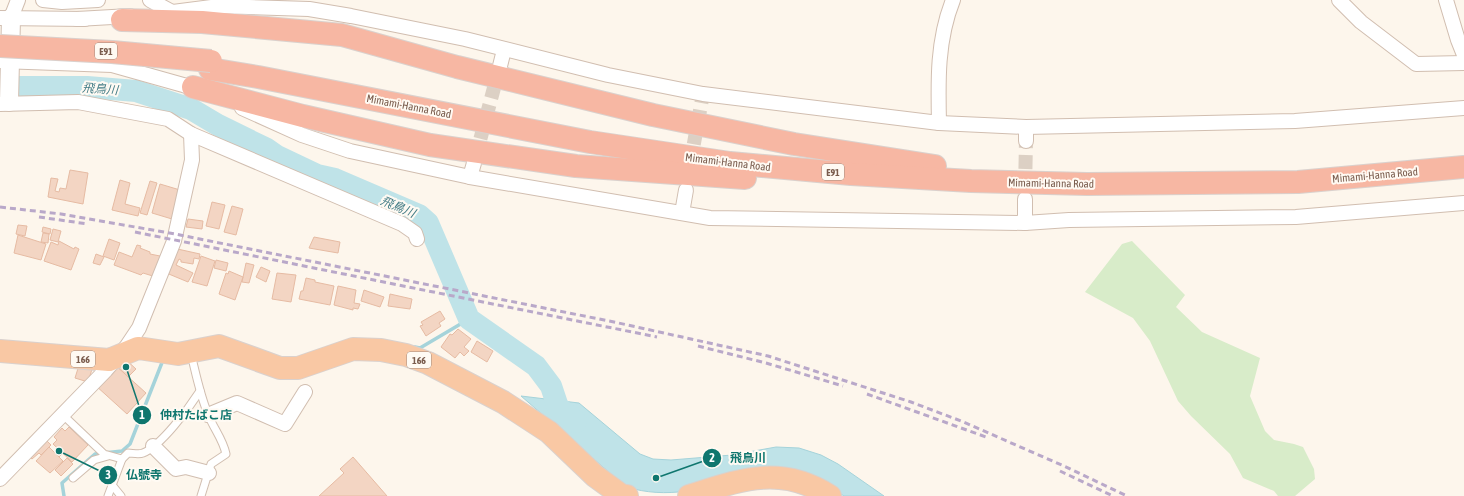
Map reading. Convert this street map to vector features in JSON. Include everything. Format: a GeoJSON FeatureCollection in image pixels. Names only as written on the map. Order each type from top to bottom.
{"type":"FeatureCollection","features":[{"type":"Feature","properties":{"kind":"highway"},"geometry":{"type":"LineString","coordinates":[[122,20],[202,22],[342,35],[457,67],[653,115],[794,144],[972,177]]}},
{"type":"Feature","properties":{"kind":"highway","name":"Mimami-Hanna Road"},"geometry":{"type":"LineString","coordinates":[[4,58],[112,52],[211,65],[397,95],[590,137],[729,157],[972,177],[1087,184],[1298,182],[1464,167]]}},
{"type":"Feature","properties":{"kind":"highway"},"geometry":{"type":"LineString","coordinates":[[193,87],[303,116],[430,145],[576,166],[711,177],[846,181],[972,177]]}},
{"type":"Feature","properties":{"kind":"highway","name":"Mimami-Hanna Road"},"geometry":{"type":"LineString","coordinates":[[972,177],[1105,177],[1298,172],[1464,159]]}},
{"type":"Feature","properties":{"kind":"highway","name":"166"},"geometry":{"type":"LineString","coordinates":[[0,351],[92,360],[109,360],[138,348],[178,352],[219,346],[280,368],[298,368],[353,349],[381,350],[406,355],[428,363],[503,402],[549,432],[595,476],[623,496]]}},
{"type":"Feature","properties":{"kind":"highway"},"geometry":{"type":"LineString","coordinates":[[689,496],[744,478],[779,477],[813,485],[830,496]]}},
{"type":"Feature","properties":{"kind":"street"},"geometry":{"type":"LineString","coordinates":[[18,0],[6,18],[4,58],[6,103],[78,102],[168,119],[191,134],[402,224],[414,233],[417,239]]}},
{"type":"Feature","properties":{"kind":"street"},"geometry":{"type":"LineString","coordinates":[[43,0],[62,2],[98,0]]}},
{"type":"Feature","properties":{"kind":"street"},"geometry":{"type":"LineString","coordinates":[[150,0],[172,12]]}},
{"type":"Feature","properties":{"kind":"street"},"geometry":{"type":"LineString","coordinates":[[939,123],[937,71],[945,20],[953,0]]}},
{"type":"Feature","properties":{"kind":"street"},"geometry":{"type":"LineString","coordinates":[[1339,0],[1361,22],[1416,64],[1464,63]]}},
{"type":"Feature","properties":{"kind":"street"},"geometry":{"type":"LineString","coordinates":[[1446,0],[1464,55]]}},
{"type":"Feature","properties":{"kind":"street"},"geometry":{"type":"LineString","coordinates":[[77,19],[172,12],[219,6],[309,9],[466,39],[504,50],[608,75],[703,94],[1026,134],[1296,121],[1464,108]]}},
{"type":"Feature","properties":{"kind":"street"},"geometry":{"type":"LineString","coordinates":[[6,18],[122,20]]}},
{"type":"Feature","properties":{"kind":"street"},"geometry":{"type":"LineString","coordinates":[[500,66],[504,50]]}},
{"type":"Feature","properties":{"kind":"street"},"geometry":{"type":"LineString","coordinates":[[4,58],[112,65],[193,87],[302,135],[350,151],[472,170],[710,218],[1024,223],[1069,220],[1296,218],[1464,203]]}},
{"type":"Feature","properties":{"kind":"street"},"geometry":{"type":"LineString","coordinates":[[0,479],[60,416],[63,415],[116,356],[127,346],[139,328],[172,246],[192,160],[191,134]]}},
{"type":"Feature","properties":{"kind":"street"},"geometry":{"type":"LineString","coordinates":[[682,213],[686,190]]}},
{"type":"Feature","properties":{"kind":"street"},"geometry":{"type":"LineString","coordinates":[[1024,223],[1025,199]]}},
{"type":"Feature","properties":{"kind":"street"},"geometry":{"type":"LineString","coordinates":[[208,415],[237,403],[284,424],[305,392]]}},
{"type":"Feature","properties":{"kind":"street"},"geometry":{"type":"LineString","coordinates":[[153,446],[176,469],[186,467],[208,473]]}},
{"type":"Feature","properties":{"kind":"lane"},"geometry":{"type":"LineString","coordinates":[[178,352],[200,392],[208,415],[224,446],[226,454],[211,464],[201,496]]}},
{"type":"Feature","properties":{"kind":"lane"},"geometry":{"type":"LineString","coordinates":[[108,496],[122,459],[128,453],[142,454],[153,446],[183,416],[200,392]]}},
{"type":"Feature","properties":{"kind":"lane"},"geometry":{"type":"LineString","coordinates":[[63,415],[104,453],[122,459]]}},
{"type":"Feature","properties":{"kind":"lane"},"geometry":{"type":"LineString","coordinates":[[73,478],[104,453]]}},
{"type":"Feature","properties":{"kind":"lane"},"geometry":{"type":"LineString","coordinates":[[112,485],[121,496]]}},
{"type":"Feature","properties":{"kind":"green space"},"geometry":{"type":"Polygon","coordinates":[[[1132,241],[1185,295],[1176,307],[1202,332],[1260,358],[1250,396],[1265,431],[1274,440],[1303,447],[1314,469],[1315,479],[1295,496],[1278,496],[1274,491],[1243,478],[1230,454],[1191,416],[1178,401],[1150,341],[1133,318],[1085,292],[1122,244],[1132,241]]]}},
{"type":"Feature","properties":{"kind":"water"},"geometry":{"type":"Polygon","coordinates":[[[521,396],[579,403],[640,454],[653,459],[671,460],[732,455],[776,447],[799,448],[821,455],[838,464],[884,496],[844,496],[826,485],[664,493],[641,491],[626,487],[521,396]]]}},
{"type":"Feature","properties":{"kind":"building"},"geometry":{"type":"Polygon","coordinates":[[[70,170],[88,173],[83,204],[48,197],[51,178],[58,179],[55,191],[59,192],[60,188],[66,189],[70,170]]]}},
{"type":"Feature","properties":{"kind":"building"},"geometry":{"type":"Polygon","coordinates":[[[120,180],[130,183],[125,204],[140,208],[138,216],[112,210],[120,180]]]}},
{"type":"Feature","properties":{"kind":"building"},"geometry":{"type":"Polygon","coordinates":[[[150,181],[157,183],[147,215],[140,213],[150,181]]]}},
{"type":"Feature","properties":{"kind":"building"},"geometry":{"type":"Polygon","coordinates":[[[160,184],[180,190],[172,219],[152,213],[160,184]]]}},
{"type":"Feature","properties":{"kind":"building"},"geometry":{"type":"Polygon","coordinates":[[[212,202],[225,205],[219,229],[206,226],[212,202]]]}},
{"type":"Feature","properties":{"kind":"building"},"geometry":{"type":"Polygon","coordinates":[[[232,206],[243,209],[236,235],[224,232],[232,206]]]}},
{"type":"Feature","properties":{"kind":"building"},"geometry":{"type":"Polygon","coordinates":[[[188,219],[203,221],[202,229],[186,227],[188,219]]]}},
{"type":"Feature","properties":{"kind":"building"},"geometry":{"type":"Polygon","coordinates":[[[18,225],[27,226],[25,236],[16,234],[18,225]]]}},
{"type":"Feature","properties":{"kind":"building"},"geometry":{"type":"Polygon","coordinates":[[[43,227],[51,229],[50,234],[42,232],[43,227]]]}},
{"type":"Feature","properties":{"kind":"building"},"geometry":{"type":"Polygon","coordinates":[[[53,229],[61,231],[58,242],[50,240],[53,229]]]}},
{"type":"Feature","properties":{"kind":"building"},"geometry":{"type":"Polygon","coordinates":[[[43,233],[49,234],[48,243],[41,242],[43,233]]]}},
{"type":"Feature","properties":{"kind":"building"},"geometry":{"type":"Polygon","coordinates":[[[18,235],[46,244],[41,260],[14,253],[18,235]]]}},
{"type":"Feature","properties":{"kind":"building"},"geometry":{"type":"Polygon","coordinates":[[[314,237],[340,242],[338,253],[309,248],[314,237]]]}},
{"type":"Feature","properties":{"kind":"building"},"geometry":{"type":"Polygon","coordinates":[[[109,239],[120,243],[114,260],[103,256],[109,239]]]}},
{"type":"Feature","properties":{"kind":"building"},"geometry":{"type":"Polygon","coordinates":[[[59,241],[74,249],[75,247],[79,249],[71,270],[44,261],[51,242],[58,245],[59,241]]]}},
{"type":"Feature","properties":{"kind":"building"},"geometry":{"type":"Polygon","coordinates":[[[137,245],[141,246],[140,248],[150,252],[150,254],[165,257],[156,277],[143,273],[141,275],[114,265],[119,252],[132,257],[137,245]]]}},
{"type":"Feature","properties":{"kind":"building"},"geometry":{"type":"Polygon","coordinates":[[[173,248],[200,254],[199,259],[194,258],[193,264],[181,262],[179,259],[176,265],[193,273],[188,282],[164,272],[173,248]]]}},
{"type":"Feature","properties":{"kind":"building"},"geometry":{"type":"Polygon","coordinates":[[[96,254],[104,257],[100,265],[93,263],[96,254]]]}},
{"type":"Feature","properties":{"kind":"building"},"geometry":{"type":"Polygon","coordinates":[[[201,256],[215,261],[207,286],[192,282],[201,256]]]}},
{"type":"Feature","properties":{"kind":"building"},"geometry":{"type":"Polygon","coordinates":[[[216,260],[228,263],[226,271],[214,268],[216,260]]]}},
{"type":"Feature","properties":{"kind":"building"},"geometry":{"type":"Polygon","coordinates":[[[246,263],[254,265],[249,283],[242,282],[246,263]]]}},
{"type":"Feature","properties":{"kind":"building"},"geometry":{"type":"Polygon","coordinates":[[[261,267],[270,271],[266,282],[256,277],[261,267]]]}},
{"type":"Feature","properties":{"kind":"building"},"geometry":{"type":"Polygon","coordinates":[[[229,271],[243,277],[235,300],[219,294],[226,273],[228,274],[229,271]]]}},
{"type":"Feature","properties":{"kind":"building"},"geometry":{"type":"Polygon","coordinates":[[[277,273],[296,275],[291,302],[272,299],[277,273]]]}},
{"type":"Feature","properties":{"kind":"building"},"geometry":{"type":"Polygon","coordinates":[[[306,278],[315,280],[315,282],[334,286],[330,305],[299,299],[301,291],[303,291],[306,278]]]}},
{"type":"Feature","properties":{"kind":"building"},"geometry":{"type":"Polygon","coordinates":[[[338,286],[356,290],[354,303],[360,304],[358,309],[353,308],[353,310],[334,305],[338,286]]]}},
{"type":"Feature","properties":{"kind":"building"},"geometry":{"type":"Polygon","coordinates":[[[364,290],[384,297],[380,307],[361,301],[364,290]]]}},
{"type":"Feature","properties":{"kind":"building"},"geometry":{"type":"Polygon","coordinates":[[[390,294],[412,299],[410,309],[388,306],[390,294]]]}},
{"type":"Feature","properties":{"kind":"building"},"geometry":{"type":"Polygon","coordinates":[[[440,311],[445,319],[439,323],[441,326],[426,336],[420,326],[423,325],[421,322],[440,311]]]}},
{"type":"Feature","properties":{"kind":"building"},"geometry":{"type":"Polygon","coordinates":[[[458,329],[471,339],[464,347],[469,351],[464,356],[460,352],[455,358],[441,347],[450,334],[452,335],[458,329]]]}},
{"type":"Feature","properties":{"kind":"building"},"geometry":{"type":"Polygon","coordinates":[[[477,341],[493,351],[487,362],[471,352],[477,341]]]}},
{"type":"Feature","properties":{"kind":"building"},"geometry":{"type":"Polygon","coordinates":[[[123,357],[136,369],[128,377],[115,365],[123,357]]]}},
{"type":"Feature","properties":{"kind":"building"},"geometry":{"type":"Polygon","coordinates":[[[80,362],[93,366],[88,382],[75,378],[80,362]]]}},
{"type":"Feature","properties":{"kind":"building"},"geometry":{"type":"Polygon","coordinates":[[[114,364],[146,393],[127,414],[95,385],[114,364]]]}},
{"type":"Feature","properties":{"kind":"building"},"geometry":{"type":"Polygon","coordinates":[[[69,427],[88,445],[72,462],[53,444],[57,440],[54,437],[62,428],[65,431],[69,427]]]}},
{"type":"Feature","properties":{"kind":"building"},"geometry":{"type":"Polygon","coordinates":[[[43,437],[51,445],[41,455],[39,453],[32,459],[27,455],[43,437]]]}},
{"type":"Feature","properties":{"kind":"building"},"geometry":{"type":"Polygon","coordinates":[[[49,447],[63,461],[50,473],[36,461],[49,447]]]}},
{"type":"Feature","properties":{"kind":"building"},"geometry":{"type":"Polygon","coordinates":[[[60,451],[63,453],[59,457],[57,455],[60,451]]]}},
{"type":"Feature","properties":{"kind":"building"},"geometry":{"type":"Polygon","coordinates":[[[353,457],[387,496],[319,496],[344,473],[340,469],[353,457]]]}},
{"type":"Feature","properties":{"kind":"building"},"geometry":{"type":"Polygon","coordinates":[[[67,458],[73,464],[61,476],[55,470],[67,458]]]}},
{"type":"Feature","properties":{"kind":"waterway","name":"飛鳥川"},"geometry":{"type":"LineString","coordinates":[[0,87],[87,87],[136,91],[191,109],[218,125],[267,149],[277,156],[317,175],[335,179],[419,215],[428,223],[469,319],[536,366],[551,386],[558,407],[576,422]]}},
{"type":"Feature","properties":{"kind":"waterway"},"geometry":{"type":"LineString","coordinates":[[415,347],[420,348],[469,319]]}},
{"type":"Feature","properties":{"kind":"waterway"},"geometry":{"type":"LineString","coordinates":[[64,496],[62,483],[95,454],[122,451],[130,444],[163,360]]}},
{"type":"Feature","properties":{"kind":"tunnel"},"geometry":{"type":"LineString","coordinates":[[475,159],[499,69]]}},
{"type":"Feature","properties":{"kind":"tunnel"},"geometry":{"type":"LineString","coordinates":[[690,165],[703,94]]}},
{"type":"Feature","properties":{"kind":"tunnel"},"geometry":{"type":"LineString","coordinates":[[1025,190],[1026,141]]}},
{"type":"Feature","properties":{"kind":"railway"},"geometry":{"type":"LineString","coordinates":[[0,207],[61,214],[175,234],[614,322],[768,356],[911,402],[961,421],[1064,466],[1127,496]]}},
{"type":"Feature","properties":{"kind":"railway"},"geometry":{"type":"LineString","coordinates":[[39,217],[88,224]]}},
{"type":"Feature","properties":{"kind":"railway"},"geometry":{"type":"LineString","coordinates":[[135,232],[657,337]]}},
{"type":"Feature","properties":{"kind":"railway"},"geometry":{"type":"LineString","coordinates":[[698,346],[766,363],[843,386]]}},
{"type":"Feature","properties":{"kind":"railway"},"geometry":{"type":"LineString","coordinates":[[867,394],[986,437]]}},
{"type":"Feature","properties":{"kind":"railway"},"geometry":{"type":"LineString","coordinates":[[1060,471],[1113,496]]}},
{"type":"Feature","properties":{"kind":"place","name":"仲村たばこ店"},"geometry":{"type":"Point","coordinates":[126,367]}},
{"type":"Feature","properties":{"kind":"place","name":"仏號寺"},"geometry":{"type":"Point","coordinates":[59,451]}},
{"type":"Feature","properties":{"kind":"place","name":"飛鳥川"},"geometry":{"type":"Point","coordinates":[656,478]}}]}
